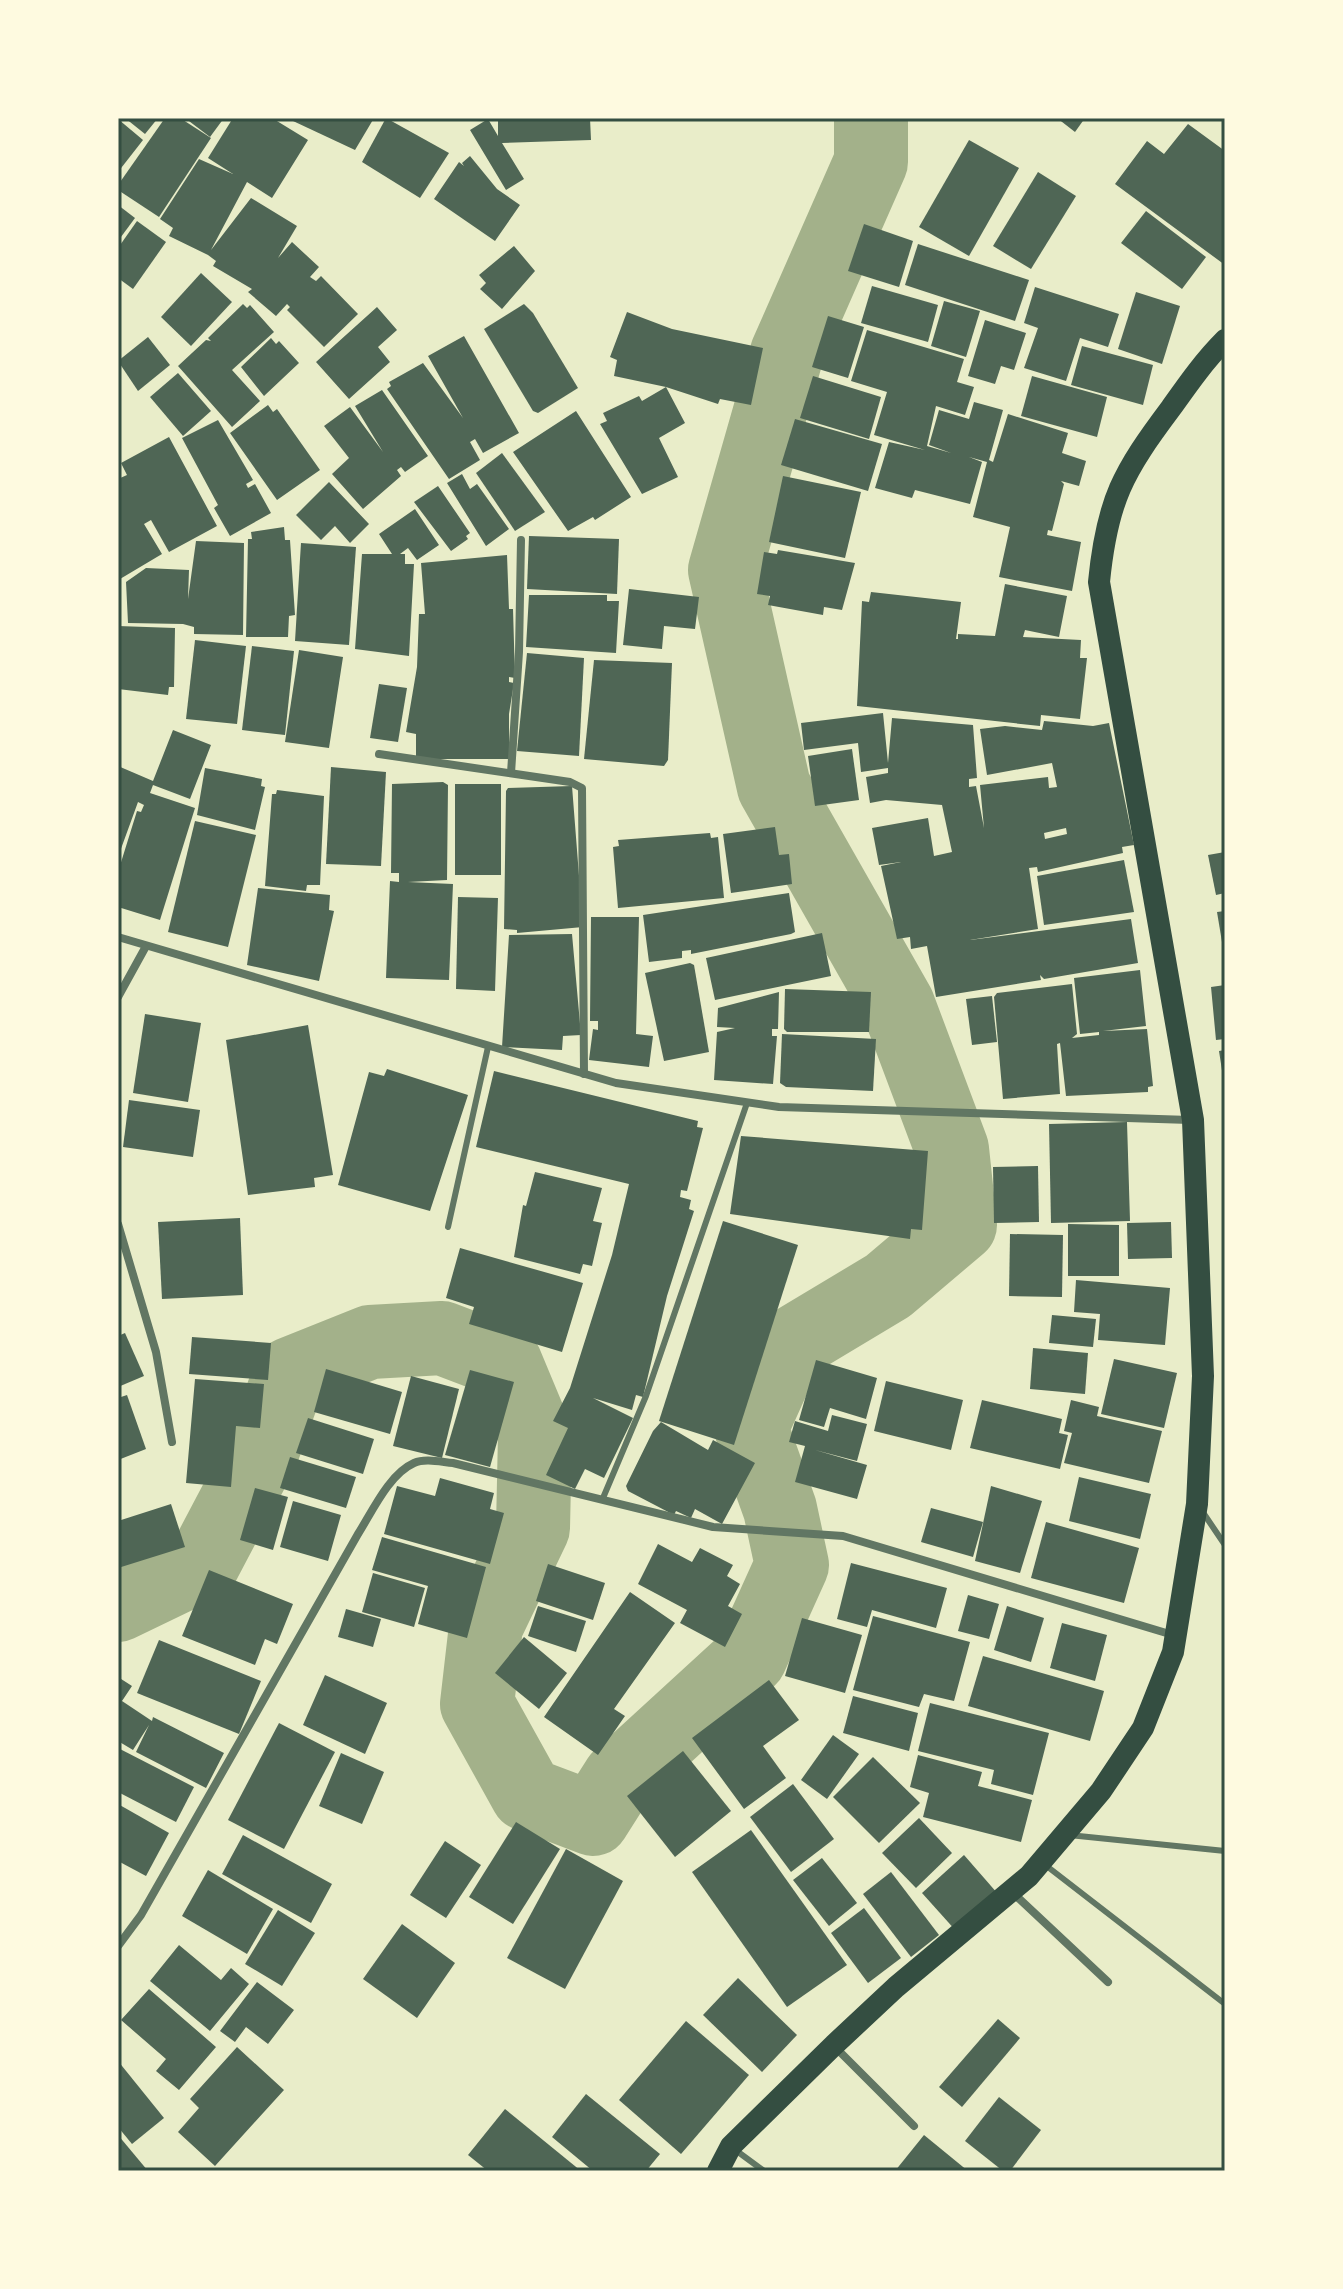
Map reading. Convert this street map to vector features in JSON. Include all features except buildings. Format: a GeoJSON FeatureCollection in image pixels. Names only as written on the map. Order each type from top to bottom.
{"type":"FeatureCollection","features":[{"type":"Feature","properties":{"kind":"highway"},"geometry":{"type":"LineString","coordinates":[[718,2171],[731,2146],[834,2045],[896,1987],[1011,1891],[1064,1835],[1101,1791],[1143,1728],[1176,1636],[1197,1504],[1203,1376],[1193,1120],[1099,582],[1103,540],[1128,465],[1207,358],[1225,340]]}},
{"type":"Feature","properties":{"kind":"street"},"geometry":{"type":"LineString","coordinates":[[511,773],[519,652],[521,540]]}},
{"type":"Feature","properties":{"kind":"street"},"geometry":{"type":"LineString","coordinates":[[379,754],[570,782],[584,793],[584,1074]]}},
{"type":"Feature","properties":{"kind":"street"},"geometry":{"type":"LineString","coordinates":[[118,937],[145,948],[616,1083],[747,1103],[866,1111],[1193,1120]]}},
{"type":"Feature","properties":{"kind":"street"},"geometry":{"type":"LineString","coordinates":[[118,997],[145,948]]}},
{"type":"Feature","properties":{"kind":"street"},"geometry":{"type":"LineString","coordinates":[[118,1224],[156,1352],[172,1442]]}},
{"type":"Feature","properties":{"kind":"street"},"geometry":{"type":"LineString","coordinates":[[118,1946],[141,1915],[358,1534],[393,1481],[412,1463],[423,1460],[500,1474],[713,1527],[843,1536],[1176,1636]]}},
{"type":"Feature","properties":{"kind":"street"},"geometry":{"type":"LineString","coordinates":[[1011,1891],[1108,1982]]}},
{"type":"Feature","properties":{"kind":"street"},"geometry":{"type":"LineString","coordinates":[[834,2045],[914,2126]]}},
{"type":"Feature","properties":{"kind":"lane"},"geometry":{"type":"LineString","coordinates":[[448,1227],[488,1047]]}},
{"type":"Feature","properties":{"kind":"lane"},"geometry":{"type":"LineString","coordinates":[[603,1498],[646,1396],[747,1103]]}},
{"type":"Feature","properties":{"kind":"lane"},"geometry":{"type":"LineString","coordinates":[[1197,1504],[1225,1545]]}},
{"type":"Feature","properties":{"kind":"lane"},"geometry":{"type":"LineString","coordinates":[[1064,1835],[1225,1851]]}},
{"type":"Feature","properties":{"kind":"lane"},"geometry":{"type":"LineString","coordinates":[[1041,1861],[1225,2004]]}},
{"type":"Feature","properties":{"kind":"lane"},"geometry":{"type":"LineString","coordinates":[[731,2146],[764,2171]]}},
{"type":"Feature","properties":{"kind":"waterway"},"geometry":{"type":"LineString","coordinates":[[118,1605],[203,1564],[262,1452],[290,1374],[370,1342],[442,1338],[505,1362],[535,1434],[533,1528],[486,1626],[477,1704],[527,1794],[593,1819],[619,1778],[750,1658],[792,1565],[780,1509],[751,1428],[788,1346],[888,1286],[960,1225],[952,1149],[898,1005],[774,787],[725,570],[787,353],[871,162],[871,118]]}}]}
